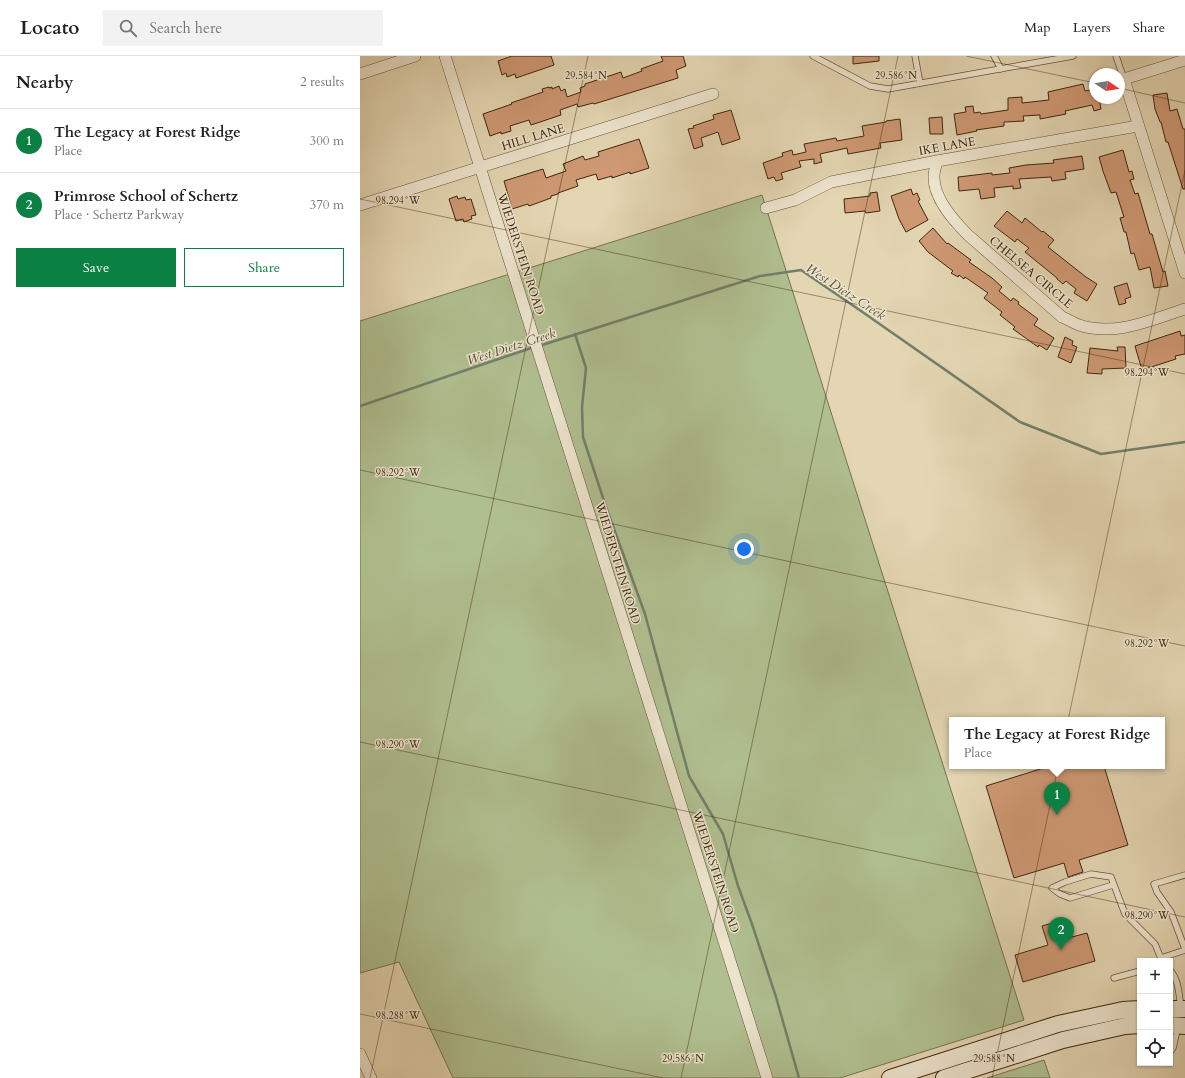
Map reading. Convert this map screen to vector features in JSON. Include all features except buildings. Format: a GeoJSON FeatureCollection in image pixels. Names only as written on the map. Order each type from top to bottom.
{"type":"FeatureCollection","features":[{"type":"Feature","properties":{"kind":"main road"},"geometry":{"type":"LineString","coordinates":[[890,1078],[1058,1024],[1123,1010],[1137,1009]]}},
{"type":"Feature","properties":{"kind":"main road"},"geometry":{"type":"LineString","coordinates":[[944,1078],[1063,1040],[1125,1026],[1137,1025]]}},
{"type":"Feature","properties":{"kind":"street"},"geometry":{"type":"LineString","coordinates":[[360,74],[415,56]]}},
{"type":"Feature","properties":{"kind":"street","name":"WIEDERSTEIN ROAD"},"geometry":{"type":"LineString","coordinates":[[445,56],[767,1078]]}},
{"type":"Feature","properties":{"kind":"street"},"geometry":{"type":"LineString","coordinates":[[1125,79],[1185,60]]}},
{"type":"Feature","properties":{"kind":"street"},"geometry":{"type":"LineString","coordinates":[[1125,82],[1185,273]]}},
{"type":"Feature","properties":{"kind":"street","name":"HILL LANE"},"geometry":{"type":"LineString","coordinates":[[360,205],[713,94]]}},
{"type":"Feature","properties":{"kind":"street","name":"IKE LANE"},"geometry":{"type":"LineString","coordinates":[[766,208],[795,200],[831,182],[937,161],[1138,126]]}},
{"type":"Feature","properties":{"kind":"street","name":"CHELSEA CIRCLE"},"geometry":{"type":"LineString","coordinates":[[937,161],[934,178],[937,190],[943,205],[956,222],[968,235],[1062,317],[1079,325],[1112,329],[1128,327],[1185,309]]}},
{"type":"Feature","properties":{"kind":"street"},"geometry":{"type":"LineString","coordinates":[[1178,1025],[1179,1009]]}},
{"type":"Feature","properties":{"kind":"street"},"geometry":{"type":"LineString","coordinates":[[360,1054],[371,1078]]}},
{"type":"Feature","properties":{"kind":"lane"},"geometry":{"type":"LineString","coordinates":[[813,56],[870,86],[888,89],[1073,56]]}},
{"type":"Feature","properties":{"kind":"lane"},"geometry":{"type":"LineString","coordinates":[[915,56],[920,83]]}},
{"type":"Feature","properties":{"kind":"lane"},"geometry":{"type":"LineString","coordinates":[[994,56],[1001,69]]}},
{"type":"Feature","properties":{"kind":"lane"},"geometry":{"type":"LineString","coordinates":[[1116,56],[1120,68]]}},
{"type":"Feature","properties":{"kind":"lane"},"geometry":{"type":"LineString","coordinates":[[1113,885],[1070,898],[1060,894],[1052,888],[1065,882],[1091,874],[1111,877],[1125,914],[1155,944],[1161,958]]}},
{"type":"Feature","properties":{"kind":"lane"},"geometry":{"type":"LineString","coordinates":[[1167,958],[1185,950],[1172,912],[1157,892],[1154,884],[1185,875]]}},
{"type":"Feature","properties":{"kind":"lane"},"geometry":{"type":"LineString","coordinates":[[1114,978],[1137,972]]}},
{"type":"Feature","properties":{"kind":"lane"},"geometry":{"type":"LineString","coordinates":[[1173,973],[1179,991],[1179,1009]]}},
{"type":"Feature","properties":{"kind":"lane"},"geometry":{"type":"LineString","coordinates":[[1173,1048],[1178,1025]]}},
{"type":"Feature","properties":{"kind":"green space"},"geometry":{"type":"Polygon","coordinates":[[[762,195],[1024,1020],[840,1078],[453,1078],[399,962],[360,973],[360,321],[762,195]]]}},
{"type":"Feature","properties":{"kind":"green space"},"geometry":{"type":"Polygon","coordinates":[[[1044,1060],[1050,1078],[987,1078],[1044,1060]]]}},
{"type":"Feature","properties":{"kind":"waterway","name":"West Dietz Creek"},"geometry":{"type":"LineString","coordinates":[[539,346],[760,276],[801,270],[1020,422],[1101,454],[1185,442]]}},
{"type":"Feature","properties":{"kind":"waterway"},"geometry":{"type":"LineString","coordinates":[[575,334],[586,368],[582,407],[583,437],[605,504],[645,614],[689,776],[723,834],[738,886],[776,997],[799,1078]]}},
{"type":"Feature","properties":{"kind":"waterway","name":"West Dietz Creek"},"geometry":{"type":"LineString","coordinates":[[360,406],[534,347]]}},
{"type":"Feature","properties":{"kind":"place","name":"The Legacy at Forest Ridge"},"geometry":{"type":"Point","coordinates":[1057,815]}},
{"type":"Feature","properties":{"kind":"place","name":"Primrose School of Schertz"},"geometry":{"type":"Point","coordinates":[1061,950]}}]}
